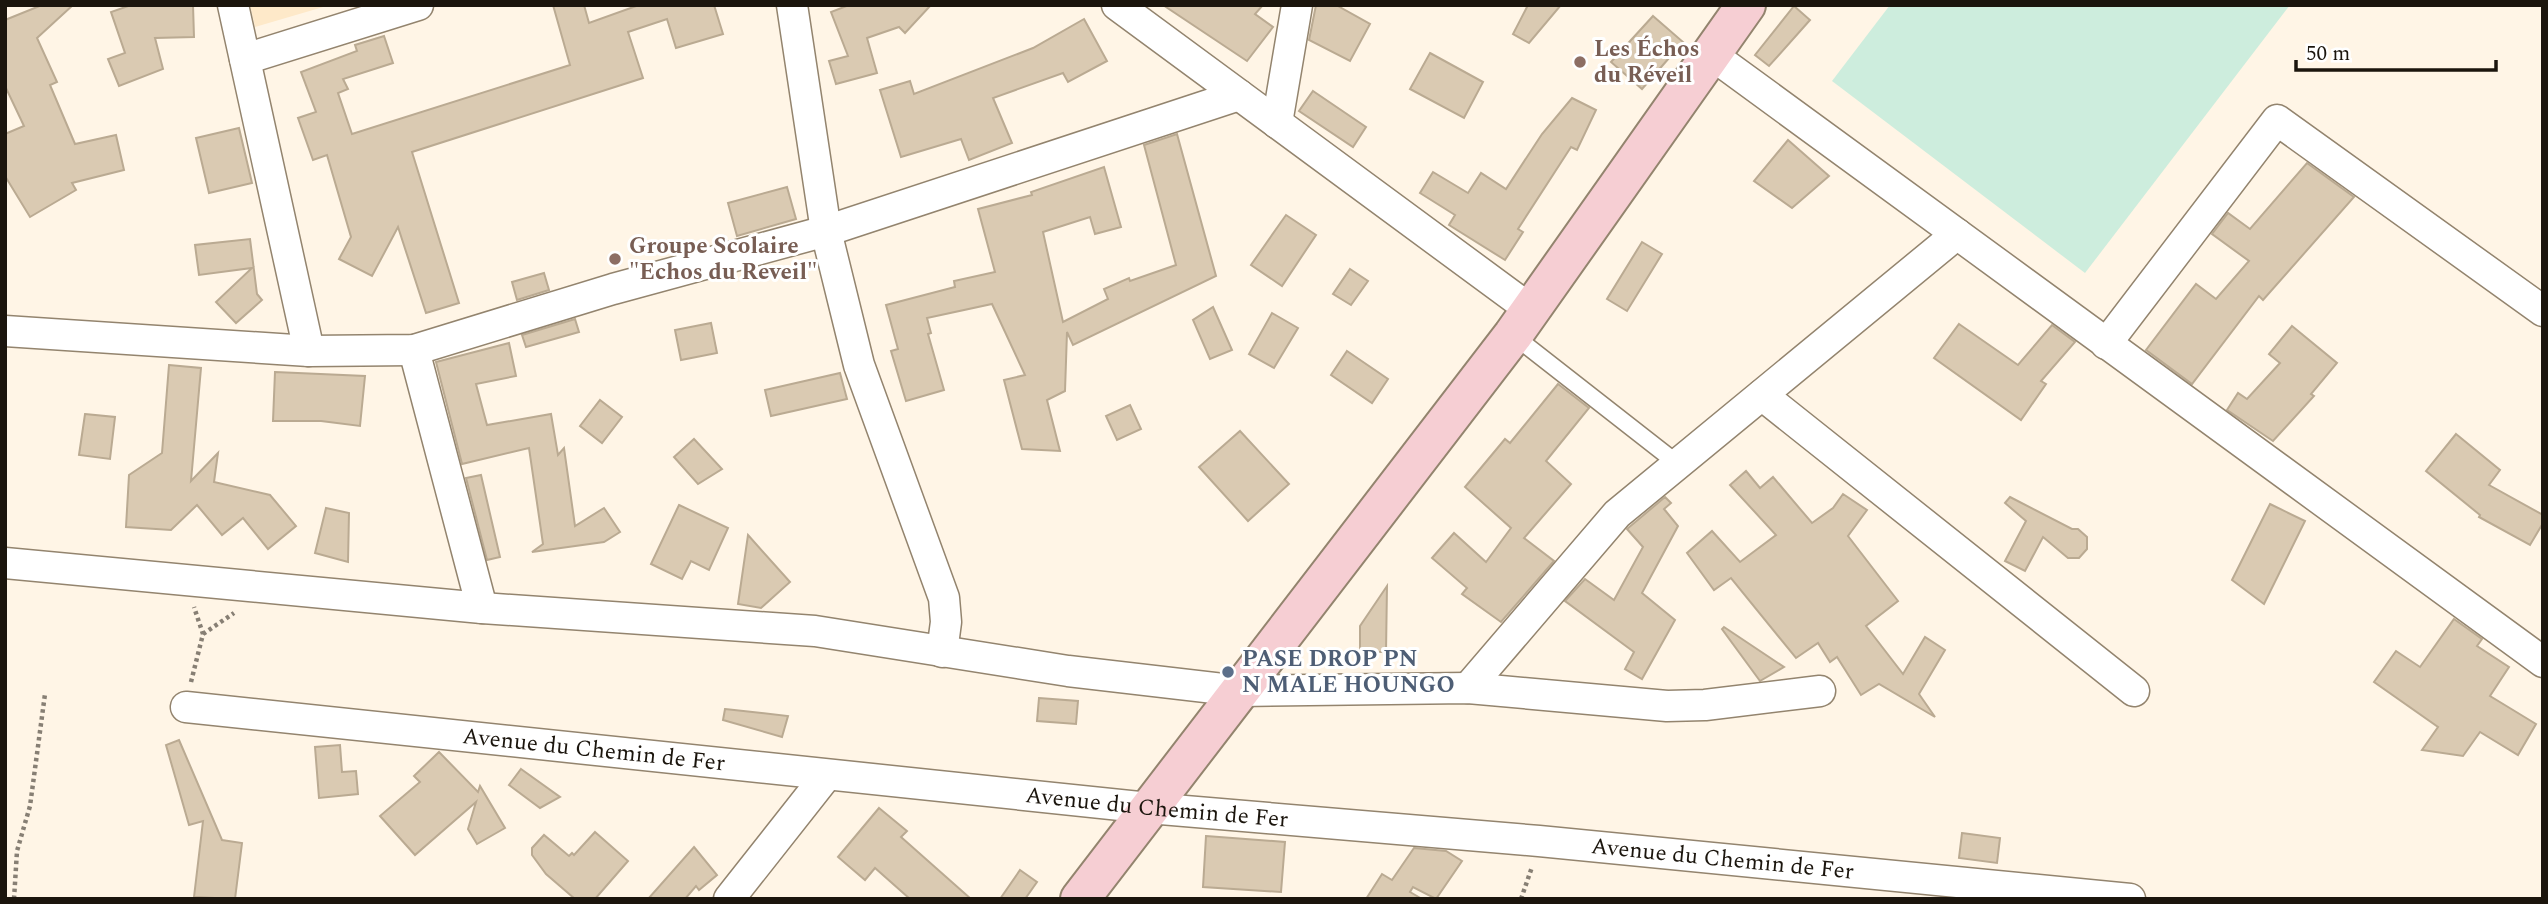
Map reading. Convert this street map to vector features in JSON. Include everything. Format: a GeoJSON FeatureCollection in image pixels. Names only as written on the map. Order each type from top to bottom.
{"type":"FeatureCollection","features":[{"type":"Feature","properties":{"kind":"street"},"geometry":{"type":"LineString","coordinates":[[233,5],[309,351]]}},
{"type":"Feature","properties":{"kind":"street"},"geometry":{"type":"LineString","coordinates":[[245,59],[418,5]]}},
{"type":"Feature","properties":{"kind":"street"},"geometry":{"type":"LineString","coordinates":[[792,5],[826,231],[859,365],[944,598],[946,622],[942,652]]}},
{"type":"Feature","properties":{"kind":"street"},"geometry":{"type":"LineString","coordinates":[[1117,5],[1277,123],[1522,323]]}},
{"type":"Feature","properties":{"kind":"street"},"geometry":{"type":"LineString","coordinates":[[1277,123],[1297,5]]}},
{"type":"Feature","properties":{"kind":"street"},"geometry":{"type":"LineString","coordinates":[[1080,899],[1522,323],[1746,5]]}},
{"type":"Feature","properties":{"kind":"street"},"geometry":{"type":"LineString","coordinates":[[1712,55],[2543,662]]}},
{"type":"Feature","properties":{"kind":"street"},"geometry":{"type":"LineString","coordinates":[[5,331],[309,351],[414,350],[613,289],[826,231],[1239,95]]}},
{"type":"Feature","properties":{"kind":"street"},"geometry":{"type":"LineString","coordinates":[[2106,344],[2277,120],[2543,311]]}},
{"type":"Feature","properties":{"kind":"street"},"geometry":{"type":"LineString","coordinates":[[1468,688],[1617,514],[1956,234]]}},
{"type":"Feature","properties":{"kind":"street"},"geometry":{"type":"LineString","coordinates":[[414,350],[482,608]]}},
{"type":"Feature","properties":{"kind":"street"},"geometry":{"type":"LineString","coordinates":[[1762,395],[2134,691]]}},
{"type":"Feature","properties":{"kind":"street"},"geometry":{"type":"LineString","coordinates":[[5,563],[482,608],[815,631],[1068,671],[1240,691],[1468,688],[1667,706],[1819,691]]}},
{"type":"Feature","properties":{"kind":"street","name":"Avenue du Chemin de Fer"},"geometry":{"type":"LineString","coordinates":[[186,707],[1149,808],[1539,841],[2130,899]]}},
{"type":"Feature","properties":{"kind":"street"},"geometry":{"type":"LineString","coordinates":[[729,899],[826,776]]}},
{"type":"Feature","properties":{"kind":"lane"},"geometry":{"type":"LineString","coordinates":[[1522,323],[1678,464]]}},
{"type":"Feature","properties":{"kind":"path"},"geometry":{"type":"LineString","coordinates":[[185,579],[203,634],[186,707]]}},
{"type":"Feature","properties":{"kind":"path"},"geometry":{"type":"LineString","coordinates":[[14,899],[17,852],[30,806],[45,694]]}},
{"type":"Feature","properties":{"kind":"shaded area"},"geometry":{"type":"Polygon","coordinates":[[[250,5],[330,5],[255,27],[250,5]]]}},
{"type":"Feature","properties":{"kind":"green space"},"geometry":{"type":"Polygon","coordinates":[[[1890,5],[2290,5],[2085,273],[1832,81],[1890,5]]]}},
{"type":"Feature","properties":{"kind":"building"},"geometry":{"type":"Polygon","coordinates":[[[42,5],[73,5],[37,38],[57,82],[50,85],[75,144],[116,135],[124,170],[72,183],[76,190],[30,217],[5,176],[5,134],[24,126],[5,86],[5,20],[42,5]]]}},
{"type":"Feature","properties":{"kind":"building"},"geometry":{"type":"Polygon","coordinates":[[[131,5],[193,5],[194,37],[155,38],[163,69],[119,86],[108,59],[125,53],[111,12],[131,5]]]}},
{"type":"Feature","properties":{"kind":"building"},"geometry":{"type":"Polygon","coordinates":[[[553,5],[584,5],[589,23],[639,5],[714,5],[723,34],[676,48],[667,19],[628,32],[643,78],[412,152],[459,303],[426,313],[398,227],[372,276],[339,259],[351,237],[327,155],[313,160],[298,118],[316,112],[301,72],[357,51],[355,45],[384,36],[393,63],[343,79],[348,89],[338,93],[352,134],[570,65],[553,5]]]}},
{"type":"Feature","properties":{"kind":"building"},"geometry":{"type":"Polygon","coordinates":[[[849,5],[931,5],[905,33],[899,27],[867,38],[877,73],[836,84],[829,61],[848,56],[831,12],[849,5]]]}},
{"type":"Feature","properties":{"kind":"building"},"geometry":{"type":"Polygon","coordinates":[[[1163,5],[1263,5],[1255,14],[1273,27],[1247,61],[1163,5]]]}},
{"type":"Feature","properties":{"kind":"building"},"geometry":{"type":"Polygon","coordinates":[[[1316,5],[1336,5],[1370,24],[1350,61],[1309,40],[1316,5]]]}},
{"type":"Feature","properties":{"kind":"building"},"geometry":{"type":"Polygon","coordinates":[[[1528,5],[1561,5],[1529,43],[1513,34],[1528,5]]]}},
{"type":"Feature","properties":{"kind":"building"},"geometry":{"type":"Polygon","coordinates":[[[1794,6],[1810,20],[1769,66],[1755,55],[1794,6]]]}},
{"type":"Feature","properties":{"kind":"building"},"geometry":{"type":"Polygon","coordinates":[[[1653,16],[1683,42],[1642,89],[1611,62],[1653,16]]]}},
{"type":"Feature","properties":{"kind":"building"},"geometry":{"type":"Polygon","coordinates":[[[1084,19],[1107,61],[1068,82],[1063,73],[993,98],[1012,143],[969,160],[961,139],[901,157],[880,90],[910,81],[914,94],[1033,48],[1084,19]]]}},
{"type":"Feature","properties":{"kind":"building"},"geometry":{"type":"Polygon","coordinates":[[[1430,53],[1483,82],[1464,118],[1410,89],[1430,53]]]}},
{"type":"Feature","properties":{"kind":"building"},"geometry":{"type":"Polygon","coordinates":[[[1313,91],[1366,127],[1353,147],[1299,111],[1313,91]]]}},
{"type":"Feature","properties":{"kind":"building"},"geometry":{"type":"Polygon","coordinates":[[[1572,98],[1596,110],[1577,150],[1571,147],[1518,229],[1523,232],[1505,260],[1449,225],[1455,215],[1420,193],[1433,172],[1468,193],[1481,173],[1506,189],[1542,134],[1572,98]]]}},
{"type":"Feature","properties":{"kind":"building"},"geometry":{"type":"Polygon","coordinates":[[[239,128],[252,183],[209,193],[196,138],[239,128]]]}},
{"type":"Feature","properties":{"kind":"building"},"geometry":{"type":"Polygon","coordinates":[[[1177,134],[1216,276],[1073,345],[1067,332],[1065,391],[1047,400],[1060,451],[1022,449],[1004,380],[1025,375],[992,304],[927,318],[931,333],[928,334],[944,390],[906,401],[891,351],[898,349],[886,305],[955,287],[954,281],[995,272],[978,209],[1032,195],[1031,192],[1104,167],[1121,227],[1095,234],[1090,217],[1043,232],[1063,322],[1108,299],[1104,289],[1129,278],[1130,281],[1176,265],[1144,145],[1177,134]]]}},
{"type":"Feature","properties":{"kind":"building"},"geometry":{"type":"Polygon","coordinates":[[[1788,140],[1829,176],[1792,208],[1754,181],[1788,140]]]}},
{"type":"Feature","properties":{"kind":"building"},"geometry":{"type":"Polygon","coordinates":[[[2307,163],[2354,197],[2263,300],[2259,296],[2192,384],[2146,350],[2196,284],[2216,299],[2249,261],[2212,234],[2228,213],[2250,229],[2307,163]]]}},
{"type":"Feature","properties":{"kind":"building"},"geometry":{"type":"Polygon","coordinates":[[[787,187],[796,219],[737,236],[728,203],[787,187]]]}},
{"type":"Feature","properties":{"kind":"building"},"geometry":{"type":"Polygon","coordinates":[[[1286,215],[1316,235],[1282,286],[1251,265],[1286,215]]]}},
{"type":"Feature","properties":{"kind":"building"},"geometry":{"type":"Polygon","coordinates":[[[250,239],[257,294],[262,300],[236,323],[216,302],[252,268],[199,275],[195,245],[250,239]]]}},
{"type":"Feature","properties":{"kind":"building"},"geometry":{"type":"Polygon","coordinates":[[[1642,242],[1662,254],[1627,311],[1607,299],[1642,242]]]}},
{"type":"Feature","properties":{"kind":"building"},"geometry":{"type":"Polygon","coordinates":[[[1350,269],[1368,281],[1351,305],[1333,294],[1350,269]]]}},
{"type":"Feature","properties":{"kind":"building"},"geometry":{"type":"Polygon","coordinates":[[[544,273],[549,290],[517,300],[512,282],[544,273]]]}},
{"type":"Feature","properties":{"kind":"building"},"geometry":{"type":"Polygon","coordinates":[[[1213,307],[1232,350],[1210,359],[1193,320],[1213,307]]]}},
{"type":"Feature","properties":{"kind":"building"},"geometry":{"type":"Polygon","coordinates":[[[1272,313],[1298,328],[1274,368],[1249,354],[1272,313]]]}},
{"type":"Feature","properties":{"kind":"building"},"geometry":{"type":"Polygon","coordinates":[[[575,319],[579,332],[526,347],[522,335],[575,319]]]}},
{"type":"Feature","properties":{"kind":"building"},"geometry":{"type":"Polygon","coordinates":[[[711,323],[717,353],[681,360],[675,330],[711,323]]]}},
{"type":"Feature","properties":{"kind":"building"},"geometry":{"type":"Polygon","coordinates":[[[1959,324],[2018,365],[2052,325],[2075,342],[2041,381],[2046,384],[2021,420],[1934,358],[1959,324]]]}},
{"type":"Feature","properties":{"kind":"building"},"geometry":{"type":"Polygon","coordinates":[[[2292,326],[2337,363],[2311,394],[2314,396],[2273,441],[2227,410],[2238,393],[2247,399],[2280,363],[2269,354],[2292,326]]]}},
{"type":"Feature","properties":{"kind":"building"},"geometry":{"type":"Polygon","coordinates":[[[509,343],[516,376],[476,384],[487,425],[551,414],[558,455],[564,448],[575,526],[604,508],[620,532],[604,542],[532,552],[543,544],[529,448],[462,464],[436,362],[509,343]]]}},
{"type":"Feature","properties":{"kind":"building"},"geometry":{"type":"Polygon","coordinates":[[[1347,351],[1388,379],[1372,403],[1331,375],[1347,351]]]}},
{"type":"Feature","properties":{"kind":"building"},"geometry":{"type":"Polygon","coordinates":[[[169,365],[201,368],[191,481],[218,453],[214,482],[270,495],[296,526],[268,549],[243,518],[222,535],[197,505],[171,530],[126,527],[129,475],[162,453],[169,365]]]}},
{"type":"Feature","properties":{"kind":"building"},"geometry":{"type":"Polygon","coordinates":[[[275,372],[365,376],[360,426],[321,421],[273,421],[275,372]]]}},
{"type":"Feature","properties":{"kind":"building"},"geometry":{"type":"Polygon","coordinates":[[[840,373],[847,399],[771,416],[765,390],[840,373]]]}},
{"type":"Feature","properties":{"kind":"building"},"geometry":{"type":"Polygon","coordinates":[[[1558,384],[1589,408],[1546,461],[1571,484],[1524,538],[1554,561],[1501,622],[1462,594],[1467,588],[1432,558],[1454,533],[1486,562],[1511,528],[1465,487],[1505,439],[1510,443],[1558,384]]]}},
{"type":"Feature","properties":{"kind":"building"},"geometry":{"type":"Polygon","coordinates":[[[600,400],[622,417],[602,443],[580,426],[600,400]]]}},
{"type":"Feature","properties":{"kind":"building"},"geometry":{"type":"Polygon","coordinates":[[[1130,405],[1141,429],[1117,440],[1106,416],[1130,405]]]}},
{"type":"Feature","properties":{"kind":"building"},"geometry":{"type":"Polygon","coordinates":[[[85,414],[115,417],[110,459],[79,455],[85,414]]]}},
{"type":"Feature","properties":{"kind":"building"},"geometry":{"type":"Polygon","coordinates":[[[1240,431],[1289,484],[1248,521],[1199,467],[1240,431]]]}},
{"type":"Feature","properties":{"kind":"building"},"geometry":{"type":"Polygon","coordinates":[[[2456,434],[2500,470],[2489,485],[2543,515],[2543,523],[2530,545],[2479,517],[2480,515],[2426,471],[2456,434]]]}},
{"type":"Feature","properties":{"kind":"building"},"geometry":{"type":"Polygon","coordinates":[[[694,439],[722,469],[698,484],[674,457],[694,439]]]}},
{"type":"Feature","properties":{"kind":"building"},"geometry":{"type":"Polygon","coordinates":[[[1746,471],[1760,488],[1773,477],[1812,523],[1833,508],[1843,494],[1867,510],[1848,536],[1898,601],[1866,626],[1903,674],[1925,637],[1945,650],[1919,694],[1935,717],[1879,684],[1861,695],[1837,657],[1830,662],[1818,643],[1796,658],[1731,578],[1714,590],[1687,553],[1712,531],[1740,562],[1776,535],[1730,485],[1746,471]]]}},
{"type":"Feature","properties":{"kind":"building"},"geometry":{"type":"Polygon","coordinates":[[[481,475],[500,557],[487,560],[466,478],[481,475]]]}},
{"type":"Feature","properties":{"kind":"building"},"geometry":{"type":"Polygon","coordinates":[[[1665,497],[1671,503],[1664,509],[1678,526],[1642,593],[1675,620],[1642,679],[1625,669],[1634,652],[1565,601],[1585,579],[1614,600],[1643,547],[1627,529],[1665,497]]]}},
{"type":"Feature","properties":{"kind":"building"},"geometry":{"type":"Polygon","coordinates":[[[2010,497],[2072,529],[2078,529],[2087,537],[2087,549],[2079,558],[2068,558],[2043,537],[2025,571],[2005,561],[2026,521],[2005,503],[2010,497]]]}},
{"type":"Feature","properties":{"kind":"building"},"geometry":{"type":"Polygon","coordinates":[[[2270,504],[2305,521],[2264,604],[2232,580],[2270,504]]]}},
{"type":"Feature","properties":{"kind":"building"},"geometry":{"type":"Polygon","coordinates":[[[679,505],[728,528],[709,570],[691,561],[682,579],[651,564],[679,505]]]}},
{"type":"Feature","properties":{"kind":"building"},"geometry":{"type":"Polygon","coordinates":[[[326,508],[349,513],[348,562],[315,553],[326,508]]]}},
{"type":"Feature","properties":{"kind":"building"},"geometry":{"type":"Polygon","coordinates":[[[748,535],[790,582],[761,608],[738,604],[748,535]]]}},
{"type":"Feature","properties":{"kind":"building"},"geometry":{"type":"Polygon","coordinates":[[[1387,586],[1386,652],[1360,652],[1360,626],[1387,586]]]}},
{"type":"Feature","properties":{"kind":"building"},"geometry":{"type":"Polygon","coordinates":[[[2454,619],[2482,639],[2477,646],[2509,667],[2490,696],[2536,724],[2518,755],[2480,732],[2463,756],[2422,750],[2438,727],[2374,682],[2396,651],[2420,667],[2454,619]]]}},
{"type":"Feature","properties":{"kind":"building"},"geometry":{"type":"Polygon","coordinates":[[[1724,627],[1784,667],[1760,681],[1722,629],[1724,627]]]}},
{"type":"Feature","properties":{"kind":"building"},"geometry":{"type":"Polygon","coordinates":[[[1039,698],[1078,701],[1076,724],[1037,721],[1039,698]]]}},
{"type":"Feature","properties":{"kind":"building"},"geometry":{"type":"Polygon","coordinates":[[[725,709],[788,716],[782,737],[723,720],[725,709]]]}},
{"type":"Feature","properties":{"kind":"building"},"geometry":{"type":"Polygon","coordinates":[[[179,740],[222,840],[242,843],[235,899],[194,897],[203,821],[189,825],[166,745],[179,740]]]}},
{"type":"Feature","properties":{"kind":"building"},"geometry":{"type":"Polygon","coordinates":[[[340,745],[342,772],[356,771],[358,794],[319,798],[315,747],[340,745]]]}},
{"type":"Feature","properties":{"kind":"building"},"geometry":{"type":"Polygon","coordinates":[[[439,752],[478,792],[480,786],[505,828],[477,844],[468,829],[476,802],[415,855],[380,816],[420,782],[414,776],[439,752]]]}},
{"type":"Feature","properties":{"kind":"building"},"geometry":{"type":"Polygon","coordinates":[[[521,769],[560,797],[540,808],[509,785],[521,769]]]}},
{"type":"Feature","properties":{"kind":"building"},"geometry":{"type":"Polygon","coordinates":[[[879,808],[907,831],[901,837],[971,899],[910,899],[875,868],[865,880],[838,857],[879,808]]]}},
{"type":"Feature","properties":{"kind":"building"},"geometry":{"type":"Polygon","coordinates":[[[595,832],[628,861],[595,899],[575,899],[546,874],[532,855],[532,848],[544,835],[569,856],[572,853],[574,855],[595,832]]]}},
{"type":"Feature","properties":{"kind":"building"},"geometry":{"type":"Polygon","coordinates":[[[1962,833],[2000,838],[1997,863],[1959,858],[1962,833]]]}},
{"type":"Feature","properties":{"kind":"building"},"geometry":{"type":"Polygon","coordinates":[[[1206,836],[1285,842],[1281,892],[1203,887],[1206,836]]]}},
{"type":"Feature","properties":{"kind":"building"},"geometry":{"type":"Polygon","coordinates":[[[694,847],[717,875],[699,890],[696,886],[685,899],[648,899],[694,847]]]}},
{"type":"Feature","properties":{"kind":"building"},"geometry":{"type":"Polygon","coordinates":[[[1414,848],[1446,851],[1462,861],[1436,899],[1413,887],[1410,892],[1422,899],[1366,899],[1382,874],[1392,880],[1414,848]]]}},
{"type":"Feature","properties":{"kind":"building"},"geometry":{"type":"Polygon","coordinates":[[[1020,870],[1037,882],[1025,899],[1000,899],[1020,870]]]}},
{"type":"Feature","properties":{"kind":"place","name":"Les Échos du Réveil"},"geometry":{"type":"Point","coordinates":[1580,62]}},
{"type":"Feature","properties":{"kind":"place","name":"Groupe Scolaire \"Echos du Reveil\""},"geometry":{"type":"Point","coordinates":[615,259]}},
{"type":"Feature","properties":{"kind":"place","name":"PASE DROP PN N MALE HOUNGO"},"geometry":{"type":"Point","coordinates":[1228,672]}}]}
